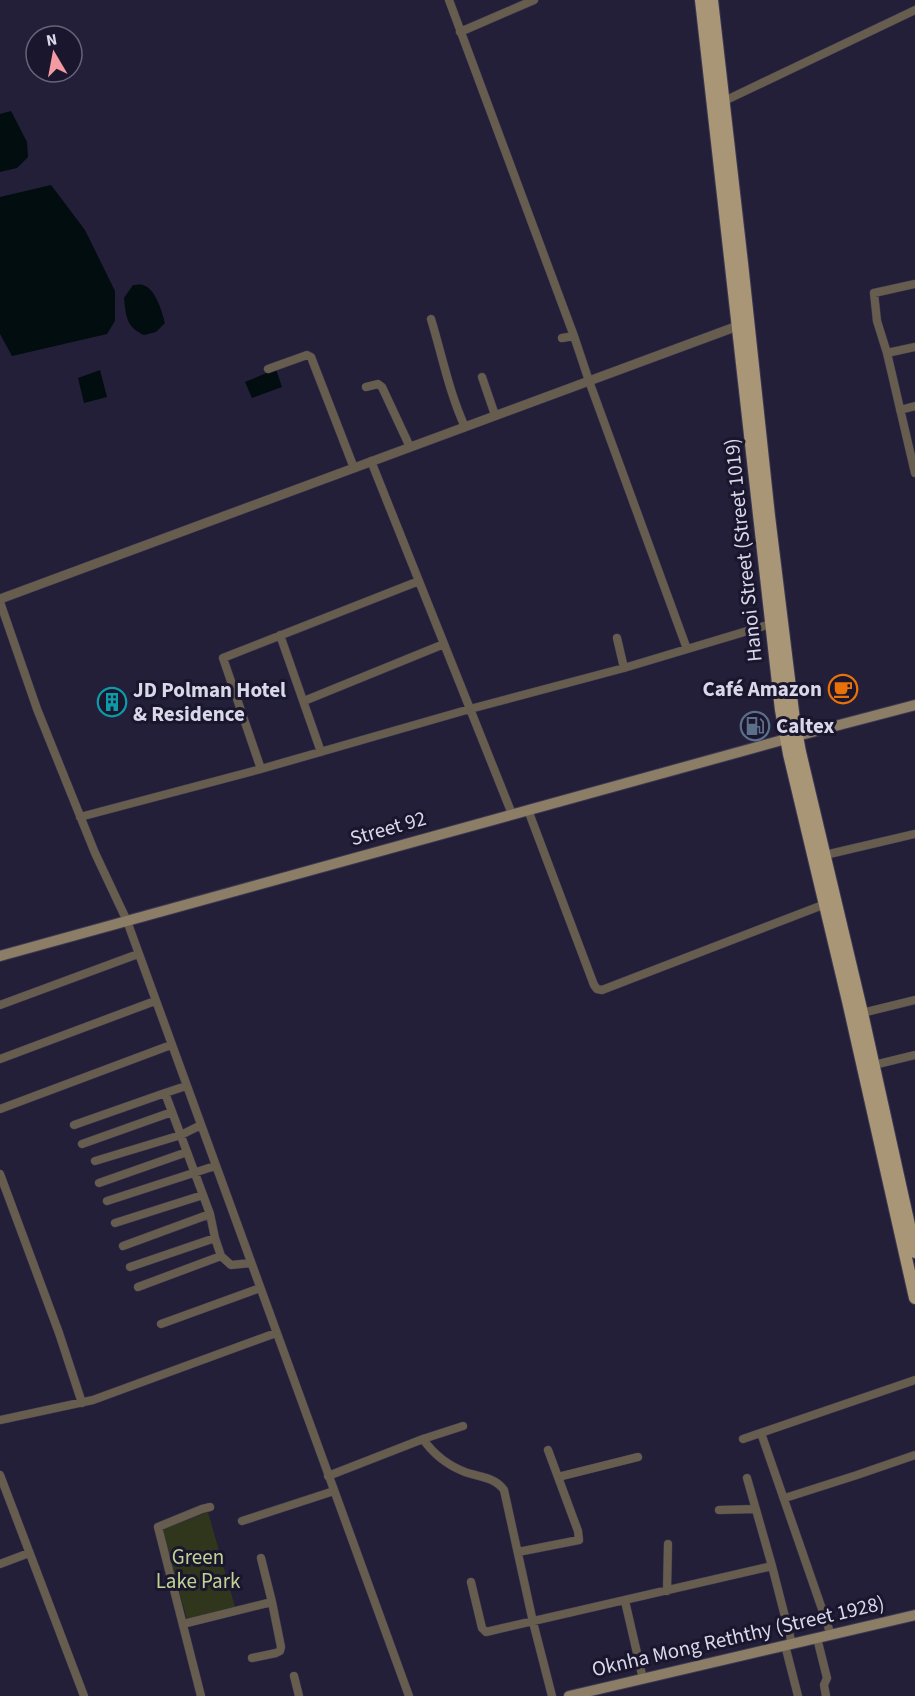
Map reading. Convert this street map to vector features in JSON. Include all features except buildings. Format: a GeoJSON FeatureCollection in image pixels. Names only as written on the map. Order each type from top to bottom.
{"type":"FeatureCollection","features":[{"type":"Feature","properties":{"kind":"main road","name":"Hanoi Street (Street 1019)"},"geometry":{"type":"LineString","coordinates":[[701,0],[718,103],[743,324],[776,622],[781,710],[825,855],[830,903],[862,1013],[915,1252]]}},
{"type":"Feature","properties":{"kind":"main road","name":"Hanoi Street (Street 1019)"},"geometry":{"type":"LineString","coordinates":[[712,0],[718,103]]}},
{"type":"Feature","properties":{"kind":"main road","name":"Street 92"},"geometry":{"type":"LineString","coordinates":[[0,956],[791,737],[915,705]]}},
{"type":"Feature","properties":{"kind":"main road","name":"Hanoi Street (Street 1019)"},"geometry":{"type":"LineString","coordinates":[[791,737],[830,903],[915,1298]]}},
{"type":"Feature","properties":{"kind":"main road","name":"Oknha Mong Reththy (Street 1928)"},"geometry":{"type":"LineString","coordinates":[[569,1696],[915,1615]]}},
{"type":"Feature","properties":{"kind":"street"},"geometry":{"type":"LineString","coordinates":[[449,0],[687,649]]}},
{"type":"Feature","properties":{"kind":"street"},"geometry":{"type":"LineString","coordinates":[[460,32],[534,0]]}},
{"type":"Feature","properties":{"kind":"street"},"geometry":{"type":"LineString","coordinates":[[718,103],[915,10]]}},
{"type":"Feature","properties":{"kind":"street"},"geometry":{"type":"LineString","coordinates":[[915,284],[874,293],[877,321],[887,353],[915,473]]}},
{"type":"Feature","properties":{"kind":"street"},"geometry":{"type":"LineString","coordinates":[[431,319],[446,375],[465,427]]}},
{"type":"Feature","properties":{"kind":"street"},"geometry":{"type":"LineString","coordinates":[[409,1696],[127,921],[80,817],[37,709],[0,600],[743,324]]}},
{"type":"Feature","properties":{"kind":"street"},"geometry":{"type":"LineString","coordinates":[[561,338],[574,336]]}},
{"type":"Feature","properties":{"kind":"street"},"geometry":{"type":"LineString","coordinates":[[887,353],[915,347]]}},
{"type":"Feature","properties":{"kind":"street"},"geometry":{"type":"LineString","coordinates":[[268,369],[307,356],[311,357],[354,468]]}},
{"type":"Feature","properties":{"kind":"street"},"geometry":{"type":"LineString","coordinates":[[482,377],[495,415]]}},
{"type":"Feature","properties":{"kind":"street"},"geometry":{"type":"LineString","coordinates":[[366,387],[378,384],[382,387],[410,447]]}},
{"type":"Feature","properties":{"kind":"street"},"geometry":{"type":"LineString","coordinates":[[900,410],[915,406]]}},
{"type":"Feature","properties":{"kind":"street"},"geometry":{"type":"LineString","coordinates":[[372,461],[512,814]]}},
{"type":"Feature","properties":{"kind":"street"},"geometry":{"type":"LineString","coordinates":[[261,769],[223,658],[419,581]]}},
{"type":"Feature","properties":{"kind":"street"},"geometry":{"type":"LineString","coordinates":[[80,817],[624,668],[776,622]]}},
{"type":"Feature","properties":{"kind":"street"},"geometry":{"type":"LineString","coordinates":[[279,635],[321,752]]}},
{"type":"Feature","properties":{"kind":"street"},"geometry":{"type":"LineString","coordinates":[[617,638],[624,668]]}},
{"type":"Feature","properties":{"kind":"street"},"geometry":{"type":"LineString","coordinates":[[304,701],[444,644]]}},
{"type":"Feature","properties":{"kind":"street"},"geometry":{"type":"LineString","coordinates":[[528,810],[597,989],[602,990],[830,903]]}},
{"type":"Feature","properties":{"kind":"street"},"geometry":{"type":"LineString","coordinates":[[825,855],[915,834]]}},
{"type":"Feature","properties":{"kind":"street"},"geometry":{"type":"LineString","coordinates":[[0,1005],[138,954]]}},
{"type":"Feature","properties":{"kind":"street"},"geometry":{"type":"LineString","coordinates":[[862,1013],[915,1000]]}},
{"type":"Feature","properties":{"kind":"street"},"geometry":{"type":"LineString","coordinates":[[0,1059],[155,1001]]}},
{"type":"Feature","properties":{"kind":"street"},"geometry":{"type":"LineString","coordinates":[[0,1109],[171,1045]]}},
{"type":"Feature","properties":{"kind":"street"},"geometry":{"type":"LineString","coordinates":[[874,1065],[915,1055]]}},
{"type":"Feature","properties":{"kind":"street"},"geometry":{"type":"LineString","coordinates":[[74,1125],[186,1086]]}},
{"type":"Feature","properties":{"kind":"street"},"geometry":{"type":"LineString","coordinates":[[165,1093],[210,1214],[214,1238],[221,1256],[231,1265],[251,1263]]}},
{"type":"Feature","properties":{"kind":"street"},"geometry":{"type":"LineString","coordinates":[[82,1144],[172,1112]]}},
{"type":"Feature","properties":{"kind":"street"},"geometry":{"type":"LineString","coordinates":[[95,1161],[181,1135],[201,1125]]}},
{"type":"Feature","properties":{"kind":"street"},"geometry":{"type":"LineString","coordinates":[[99,1183],[187,1152]]}},
{"type":"Feature","properties":{"kind":"street"},"geometry":{"type":"LineString","coordinates":[[107,1201],[215,1166]]}},
{"type":"Feature","properties":{"kind":"street"},"geometry":{"type":"LineString","coordinates":[[0,1174],[59,1333],[82,1403]]}},
{"type":"Feature","properties":{"kind":"street"},"geometry":{"type":"LineString","coordinates":[[115,1223],[203,1195]]}},
{"type":"Feature","properties":{"kind":"street"},"geometry":{"type":"LineString","coordinates":[[123,1245],[210,1214]]}},
{"type":"Feature","properties":{"kind":"street"},"geometry":{"type":"LineString","coordinates":[[130,1267],[214,1238]]}},
{"type":"Feature","properties":{"kind":"street"},"geometry":{"type":"LineString","coordinates":[[138,1287],[221,1256]]}},
{"type":"Feature","properties":{"kind":"street"},"geometry":{"type":"LineString","coordinates":[[161,1324],[260,1288]]}},
{"type":"Feature","properties":{"kind":"street"},"geometry":{"type":"LineString","coordinates":[[0,1420],[93,1400],[276,1333]]}},
{"type":"Feature","properties":{"kind":"street"},"geometry":{"type":"LineString","coordinates":[[743,1439],[915,1380]]}},
{"type":"Feature","properties":{"kind":"street"},"geometry":{"type":"LineString","coordinates":[[328,1476],[463,1426]]}},
{"type":"Feature","properties":{"kind":"street"},"geometry":{"type":"LineString","coordinates":[[761,1433],[831,1635]]}},
{"type":"Feature","properties":{"kind":"street"},"geometry":{"type":"LineString","coordinates":[[423,1439],[432,1452],[452,1466],[464,1472],[493,1480],[504,1490],[552,1696]]}},
{"type":"Feature","properties":{"kind":"street"},"geometry":{"type":"LineString","coordinates":[[518,1552],[579,1540],[578,1531],[548,1450]]}},
{"type":"Feature","properties":{"kind":"street"},"geometry":{"type":"LineString","coordinates":[[785,1498],[915,1455]]}},
{"type":"Feature","properties":{"kind":"street"},"geometry":{"type":"LineString","coordinates":[[558,1478],[638,1457]]}},
{"type":"Feature","properties":{"kind":"street"},"geometry":{"type":"LineString","coordinates":[[0,1475],[84,1696]]}},
{"type":"Feature","properties":{"kind":"street"},"geometry":{"type":"LineString","coordinates":[[747,1478],[772,1566],[798,1696]]}},
{"type":"Feature","properties":{"kind":"street"},"geometry":{"type":"LineString","coordinates":[[242,1521],[334,1491]]}},
{"type":"Feature","properties":{"kind":"street"},"geometry":{"type":"LineString","coordinates":[[201,1696],[158,1527],[210,1507]]}},
{"type":"Feature","properties":{"kind":"street"},"geometry":{"type":"LineString","coordinates":[[719,1510],[755,1509]]}},
{"type":"Feature","properties":{"kind":"street"},"geometry":{"type":"LineString","coordinates":[[667,1591],[668,1544]]}},
{"type":"Feature","properties":{"kind":"street"},"geometry":{"type":"LineString","coordinates":[[0,1564],[29,1553]]}},
{"type":"Feature","properties":{"kind":"street"},"geometry":{"type":"LineString","coordinates":[[252,1658],[276,1653],[281,1647],[261,1558]]}},
{"type":"Feature","properties":{"kind":"street"},"geometry":{"type":"LineString","coordinates":[[471,1582],[486,1632],[772,1566]]}},
{"type":"Feature","properties":{"kind":"street"},"geometry":{"type":"LineString","coordinates":[[625,1601],[643,1679]]}},
{"type":"Feature","properties":{"kind":"street"},"geometry":{"type":"LineString","coordinates":[[183,1624],[272,1602]]}},
{"type":"Feature","properties":{"kind":"street"},"geometry":{"type":"LineString","coordinates":[[817,1638],[826,1678],[824,1685],[826,1696]]}},
{"type":"Feature","properties":{"kind":"street"},"geometry":{"type":"LineString","coordinates":[[294,1676],[299,1696]]}},
{"type":"Feature","properties":{"kind":"green space","name":"Green Lake Park"},"geometry":{"type":"Polygon","coordinates":[[[208,1512],[235,1607],[187,1619],[161,1530],[208,1512]]]}},
{"type":"Feature","properties":{"kind":"shaded area"},"geometry":{"type":"Polygon","coordinates":[[[11,111],[27,142],[28,157],[17,168],[0,172],[0,114],[11,111]]]}},
{"type":"Feature","properties":{"kind":"shaded area"},"geometry":{"type":"Polygon","coordinates":[[[51,185],[85,230],[115,291],[115,321],[107,334],[12,356],[0,334],[0,197],[51,185]]]}},
{"type":"Feature","properties":{"kind":"shaded area"},"geometry":{"type":"Polygon","coordinates":[[[133,285],[148,287],[158,301],[165,323],[156,332],[144,335],[130,325],[124,298],[133,285]]]}},
{"type":"Feature","properties":{"kind":"shaded area"},"geometry":{"type":"Polygon","coordinates":[[[276,369],[282,387],[252,398],[245,382],[276,369]]]}},
{"type":"Feature","properties":{"kind":"shaded area"},"geometry":{"type":"Polygon","coordinates":[[[100,370],[107,397],[84,403],[78,378],[100,370]]]}},
{"type":"Feature","properties":{"kind":"place","name":"Café Amazon"},"geometry":{"type":"Point","coordinates":[843,689]}},
{"type":"Feature","properties":{"kind":"place","name":"JD Polman Hotel & Residence"},"geometry":{"type":"Point","coordinates":[112,702]}},
{"type":"Feature","properties":{"kind":"place","name":"Caltex"},"geometry":{"type":"Point","coordinates":[755,726]}}]}
